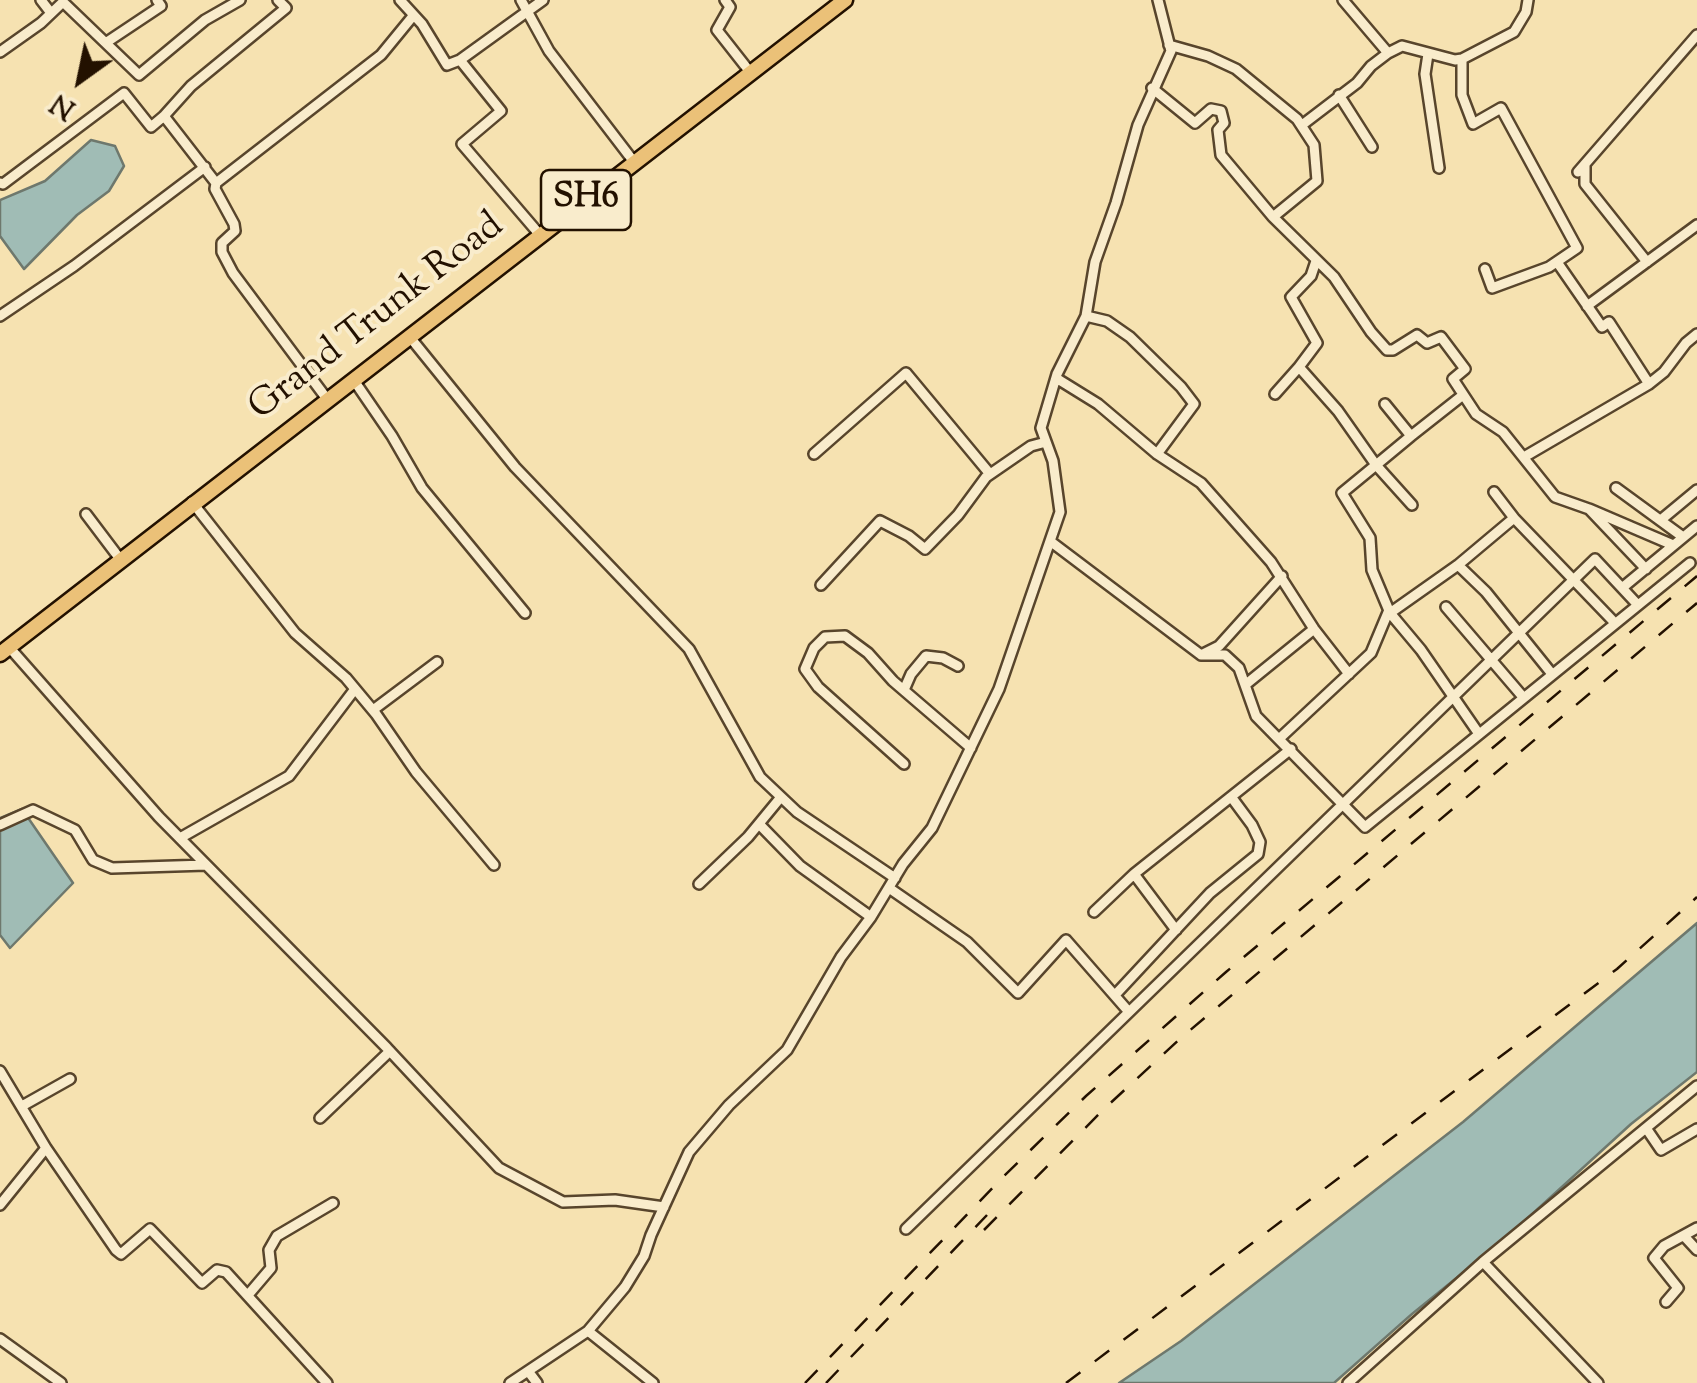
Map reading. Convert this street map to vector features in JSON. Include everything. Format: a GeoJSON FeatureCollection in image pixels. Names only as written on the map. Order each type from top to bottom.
{"type":"FeatureCollection","features":[{"type":"Feature","properties":{"kind":"main road","name":"Grand Trunk Road"},"geometry":{"type":"LineString","coordinates":[[4,650],[844,0]]}},
{"type":"Feature","properties":{"kind":"street"},"geometry":{"type":"LineString","coordinates":[[40,0],[51,13]]}},
{"type":"Feature","properties":{"kind":"street"},"geometry":{"type":"LineString","coordinates":[[107,42],[161,6],[157,0]]}},
{"type":"Feature","properties":{"kind":"street"},"geometry":{"type":"LineString","coordinates":[[0,52],[65,2],[139,75],[205,20],[240,0]]}},
{"type":"Feature","properties":{"kind":"street"},"geometry":{"type":"LineString","coordinates":[[0,183],[124,94],[151,128],[191,86],[286,8],[278,0]]}},
{"type":"Feature","properties":{"kind":"street"},"geometry":{"type":"LineString","coordinates":[[400,0],[422,24],[447,66],[542,0]]}},
{"type":"Feature","properties":{"kind":"street"},"geometry":{"type":"LineString","coordinates":[[521,0],[550,50],[634,162]]}},
{"type":"Feature","properties":{"kind":"street"},"geometry":{"type":"LineString","coordinates":[[725,0],[730,7],[718,30],[750,72]]}},
{"type":"Feature","properties":{"kind":"street"},"geometry":{"type":"LineString","coordinates":[[510,1383],[588,1330],[625,1286],[644,1256],[690,1152],[729,1106],[787,1050],[842,957],[932,828],[1000,689],[1060,512],[1053,461],[1041,428],[1056,378],[1086,316],[1095,262],[1152,88],[1170,51],[1158,0]]}},
{"type":"Feature","properties":{"kind":"street"},"geometry":{"type":"LineString","coordinates":[[1342,0],[1388,53]]}},
{"type":"Feature","properties":{"kind":"street"},"geometry":{"type":"LineString","coordinates":[[1302,125],[1357,83],[1388,53],[1402,46],[1462,59],[1514,32],[1528,0]]}},
{"type":"Feature","properties":{"kind":"street"},"geometry":{"type":"LineString","coordinates":[[327,399],[228,262],[222,243],[235,231],[234,224],[215,188],[216,182],[381,56],[413,16]]}},
{"type":"Feature","properties":{"kind":"street"},"geometry":{"type":"LineString","coordinates":[[1648,262],[1585,184],[1581,168],[1697,35]]}},
{"type":"Feature","properties":{"kind":"street"},"geometry":{"type":"LineString","coordinates":[[1169,46],[1208,56],[1236,69],[1302,125],[1314,145],[1317,181],[1273,217]]}},
{"type":"Feature","properties":{"kind":"street"},"geometry":{"type":"LineString","coordinates":[[1428,54],[1425,74],[1439,168]]}},
{"type":"Feature","properties":{"kind":"street"},"geometry":{"type":"LineString","coordinates":[[1462,59],[1462,95],[1474,124],[1501,108],[1577,248],[1556,262],[1492,288],[1484,269]]}},
{"type":"Feature","properties":{"kind":"street"},"geometry":{"type":"LineString","coordinates":[[460,60],[501,111],[462,144],[540,236]]}},
{"type":"Feature","properties":{"kind":"street"},"geometry":{"type":"LineString","coordinates":[[1152,88],[1196,123],[1211,109],[1221,111],[1221,154],[1273,217],[1334,277],[1387,350],[1417,335],[1427,342],[1441,337],[1465,369],[1453,379],[1476,414],[1503,432],[1555,496],[1673,545]]}},
{"type":"Feature","properties":{"kind":"street"},"geometry":{"type":"LineString","coordinates":[[1339,95],[1372,147]]}},
{"type":"Feature","properties":{"kind":"street"},"geometry":{"type":"LineString","coordinates":[[164,116],[216,182]]}},
{"type":"Feature","properties":{"kind":"street"},"geometry":{"type":"LineString","coordinates":[[0,316],[74,266],[204,167]]}},
{"type":"Feature","properties":{"kind":"street"},"geometry":{"type":"LineString","coordinates":[[1587,306],[1697,225]]}},
{"type":"Feature","properties":{"kind":"street"},"geometry":{"type":"LineString","coordinates":[[1275,394],[1317,343],[1291,297],[1311,276],[1316,261]]}},
{"type":"Feature","properties":{"kind":"street"},"geometry":{"type":"LineString","coordinates":[[1556,262],[1602,326],[1608,322],[1648,384]]}},
{"type":"Feature","properties":{"kind":"street"},"geometry":{"type":"LineString","coordinates":[[1086,316],[1107,321],[1130,337],[1182,387],[1194,404],[1157,454]]}},
{"type":"Feature","properties":{"kind":"street"},"geometry":{"type":"LineString","coordinates":[[1524,458],[1648,384],[1664,372],[1686,342],[1697,334]]}},
{"type":"Feature","properties":{"kind":"street"},"geometry":{"type":"LineString","coordinates":[[410,336],[515,466],[689,649],[760,777],[797,812],[895,878]]}},
{"type":"Feature","properties":{"kind":"street"},"geometry":{"type":"LineString","coordinates":[[1299,367],[1412,505]]}},
{"type":"Feature","properties":{"kind":"street"},"geometry":{"type":"LineString","coordinates":[[814,454],[906,373],[990,474]]}},
{"type":"Feature","properties":{"kind":"street"},"geometry":{"type":"LineString","coordinates":[[1056,378],[1098,404],[1157,454],[1200,483],[1282,576],[1314,630],[1349,674]]}},
{"type":"Feature","properties":{"kind":"street"},"geometry":{"type":"LineString","coordinates":[[353,379],[422,488],[524,613]]}},
{"type":"Feature","properties":{"kind":"street"},"geometry":{"type":"LineString","coordinates":[[1463,395],[1358,476],[1342,493],[1370,538],[1372,570],[1389,611],[1478,734]]}},
{"type":"Feature","properties":{"kind":"street"},"geometry":{"type":"LineString","coordinates":[[1385,404],[1411,436]]}},
{"type":"Feature","properties":{"kind":"street"},"geometry":{"type":"LineString","coordinates":[[821,584],[880,522],[925,549],[990,474],[1031,446],[1046,442]]}},
{"type":"Feature","properties":{"kind":"street"},"geometry":{"type":"LineString","coordinates":[[1616,488],[1684,537]]}},
{"type":"Feature","properties":{"kind":"street"},"geometry":{"type":"LineString","coordinates":[[1662,519],[1697,490]]}},
{"type":"Feature","properties":{"kind":"street"},"geometry":{"type":"LineString","coordinates":[[1494,492],[1514,518],[1616,623]]}},
{"type":"Feature","properties":{"kind":"street"},"geometry":{"type":"LineString","coordinates":[[192,502],[295,633],[373,710],[416,772],[494,864]]}},
{"type":"Feature","properties":{"kind":"street"},"geometry":{"type":"LineString","coordinates":[[1589,509],[1659,587]]}},
{"type":"Feature","properties":{"kind":"street"},"geometry":{"type":"LineString","coordinates":[[86,514],[120,559]]}},
{"type":"Feature","properties":{"kind":"street"},"geometry":{"type":"LineString","coordinates":[[1280,738],[1370,653],[1389,611],[1458,564],[1514,518]]}},
{"type":"Feature","properties":{"kind":"street"},"geometry":{"type":"LineString","coordinates":[[1622,588],[1697,526]]}},
{"type":"Feature","properties":{"kind":"street"},"geometry":{"type":"LineString","coordinates":[[1050,541],[1201,655],[1225,654],[1239,668],[1256,716],[1365,827],[1690,563]]}},
{"type":"Feature","properties":{"kind":"street"},"geometry":{"type":"LineString","coordinates":[[906,1228],[1595,559],[1637,604]]}},
{"type":"Feature","properties":{"kind":"street"},"geometry":{"type":"LineString","coordinates":[[1458,564],[1486,592],[1552,674]]}},
{"type":"Feature","properties":{"kind":"street"},"geometry":{"type":"LineString","coordinates":[[1201,655],[1218,646],[1282,576]]}},
{"type":"Feature","properties":{"kind":"street"},"geometry":{"type":"LineString","coordinates":[[1446,607],[1523,698]]}},
{"type":"Feature","properties":{"kind":"street"},"geometry":{"type":"LineString","coordinates":[[1245,685],[1314,630]]}},
{"type":"Feature","properties":{"kind":"street"},"geometry":{"type":"LineString","coordinates":[[904,764],[818,687],[805,669],[814,648],[825,637],[845,636],[868,653],[971,748]]}},
{"type":"Feature","properties":{"kind":"street"},"geometry":{"type":"LineString","coordinates":[[4,650],[498,1168],[563,1202],[614,1200],[664,1207]]}},
{"type":"Feature","properties":{"kind":"street"},"geometry":{"type":"LineString","coordinates":[[904,690],[926,656],[943,658],[958,666]]}},
{"type":"Feature","properties":{"kind":"street"},"geometry":{"type":"LineString","coordinates":[[373,710],[438,662]]}},
{"type":"Feature","properties":{"kind":"street"},"geometry":{"type":"LineString","coordinates":[[180,838],[289,776],[355,689]]}},
{"type":"Feature","properties":{"kind":"street"},"geometry":{"type":"LineString","coordinates":[[1094,912],[1134,874],[1291,749]]}},
{"type":"Feature","properties":{"kind":"street"},"geometry":{"type":"LineString","coordinates":[[699,884],[760,825],[781,798]]}},
{"type":"Feature","properties":{"kind":"street"},"geometry":{"type":"LineString","coordinates":[[1115,996],[1210,893],[1258,854],[1260,842],[1232,798]]}},
{"type":"Feature","properties":{"kind":"street"},"geometry":{"type":"LineString","coordinates":[[0,826],[33,810],[76,830],[92,860],[112,868],[206,865]]}},
{"type":"Feature","properties":{"kind":"street"},"geometry":{"type":"LineString","coordinates":[[760,825],[800,866],[871,917]]}},
{"type":"Feature","properties":{"kind":"street"},"geometry":{"type":"LineString","coordinates":[[1134,874],[1176,930]]}},
{"type":"Feature","properties":{"kind":"street"},"geometry":{"type":"LineString","coordinates":[[889,888],[967,942],[1018,993],[1066,940],[1130,1012]]}},
{"type":"Feature","properties":{"kind":"street"},"geometry":{"type":"LineString","coordinates":[[320,1118],[390,1052]]}},
{"type":"Feature","properties":{"kind":"street"},"geometry":{"type":"LineString","coordinates":[[0,1072],[116,1250],[121,1254],[150,1230],[202,1283],[217,1270],[226,1272],[327,1383]]}},
{"type":"Feature","properties":{"kind":"street"},"geometry":{"type":"LineString","coordinates":[[22,1106],[70,1079]]}},
{"type":"Feature","properties":{"kind":"street"},"geometry":{"type":"LineString","coordinates":[[1348,1383],[1483,1262],[1697,1086]]}},
{"type":"Feature","properties":{"kind":"street"},"geometry":{"type":"LineString","coordinates":[[1646,1128],[1660,1150],[1697,1129]]}},
{"type":"Feature","properties":{"kind":"street"},"geometry":{"type":"LineString","coordinates":[[0,1206],[46,1148]]}},
{"type":"Feature","properties":{"kind":"street"},"geometry":{"type":"LineString","coordinates":[[248,1295],[270,1268],[269,1250],[278,1236],[334,1203]]}},
{"type":"Feature","properties":{"kind":"street"},"geometry":{"type":"LineString","coordinates":[[1666,1302],[1678,1288],[1654,1258],[1664,1246],[1697,1228]]}},
{"type":"Feature","properties":{"kind":"street"},"geometry":{"type":"LineString","coordinates":[[1684,1236],[1697,1250]]}},
{"type":"Feature","properties":{"kind":"street"},"geometry":{"type":"LineString","coordinates":[[1483,1262],[1598,1383]]}},
{"type":"Feature","properties":{"kind":"street"},"geometry":{"type":"LineString","coordinates":[[588,1330],[653,1383]]}},
{"type":"Feature","properties":{"kind":"street"},"geometry":{"type":"LineString","coordinates":[[0,1339],[61,1383]]}},
{"type":"Feature","properties":{"kind":"street"},"geometry":{"type":"LineString","coordinates":[[528,1371],[537,1383]]}},
{"type":"Feature","properties":{"kind":"water"},"geometry":{"type":"Polygon","coordinates":[[[91,140],[115,146],[124,166],[109,191],[77,215],[24,269],[0,236],[0,200],[45,181],[91,140]]]}},
{"type":"Feature","properties":{"kind":"water"},"geometry":{"type":"Polygon","coordinates":[[[22,809],[73,883],[10,948],[0,935],[0,818],[22,809]]]}},
{"type":"Feature","properties":{"kind":"water"},"geometry":{"type":"Polygon","coordinates":[[[1697,923],[1697,1072],[1631,1124],[1507,1237],[1334,1383],[1119,1383],[1181,1341],[1463,1122],[1697,923]]]}},
{"type":"Feature","properties":{"kind":"railway"},"geometry":{"type":"LineString","coordinates":[[805,1383],[1086,1096],[1226,972],[1697,576]]}},
{"type":"Feature","properties":{"kind":"railway"},"geometry":{"type":"LineString","coordinates":[[984,1230],[1182,1037],[1697,603]]}},
{"type":"Feature","properties":{"kind":"railway"},"geometry":{"type":"LineString","coordinates":[[1066,1383],[1617,969],[1697,897]]}},
{"type":"Feature","properties":{"kind":"railway"},"geometry":{"type":"LineString","coordinates":[[826,1383],[987,1215]]}}]}
